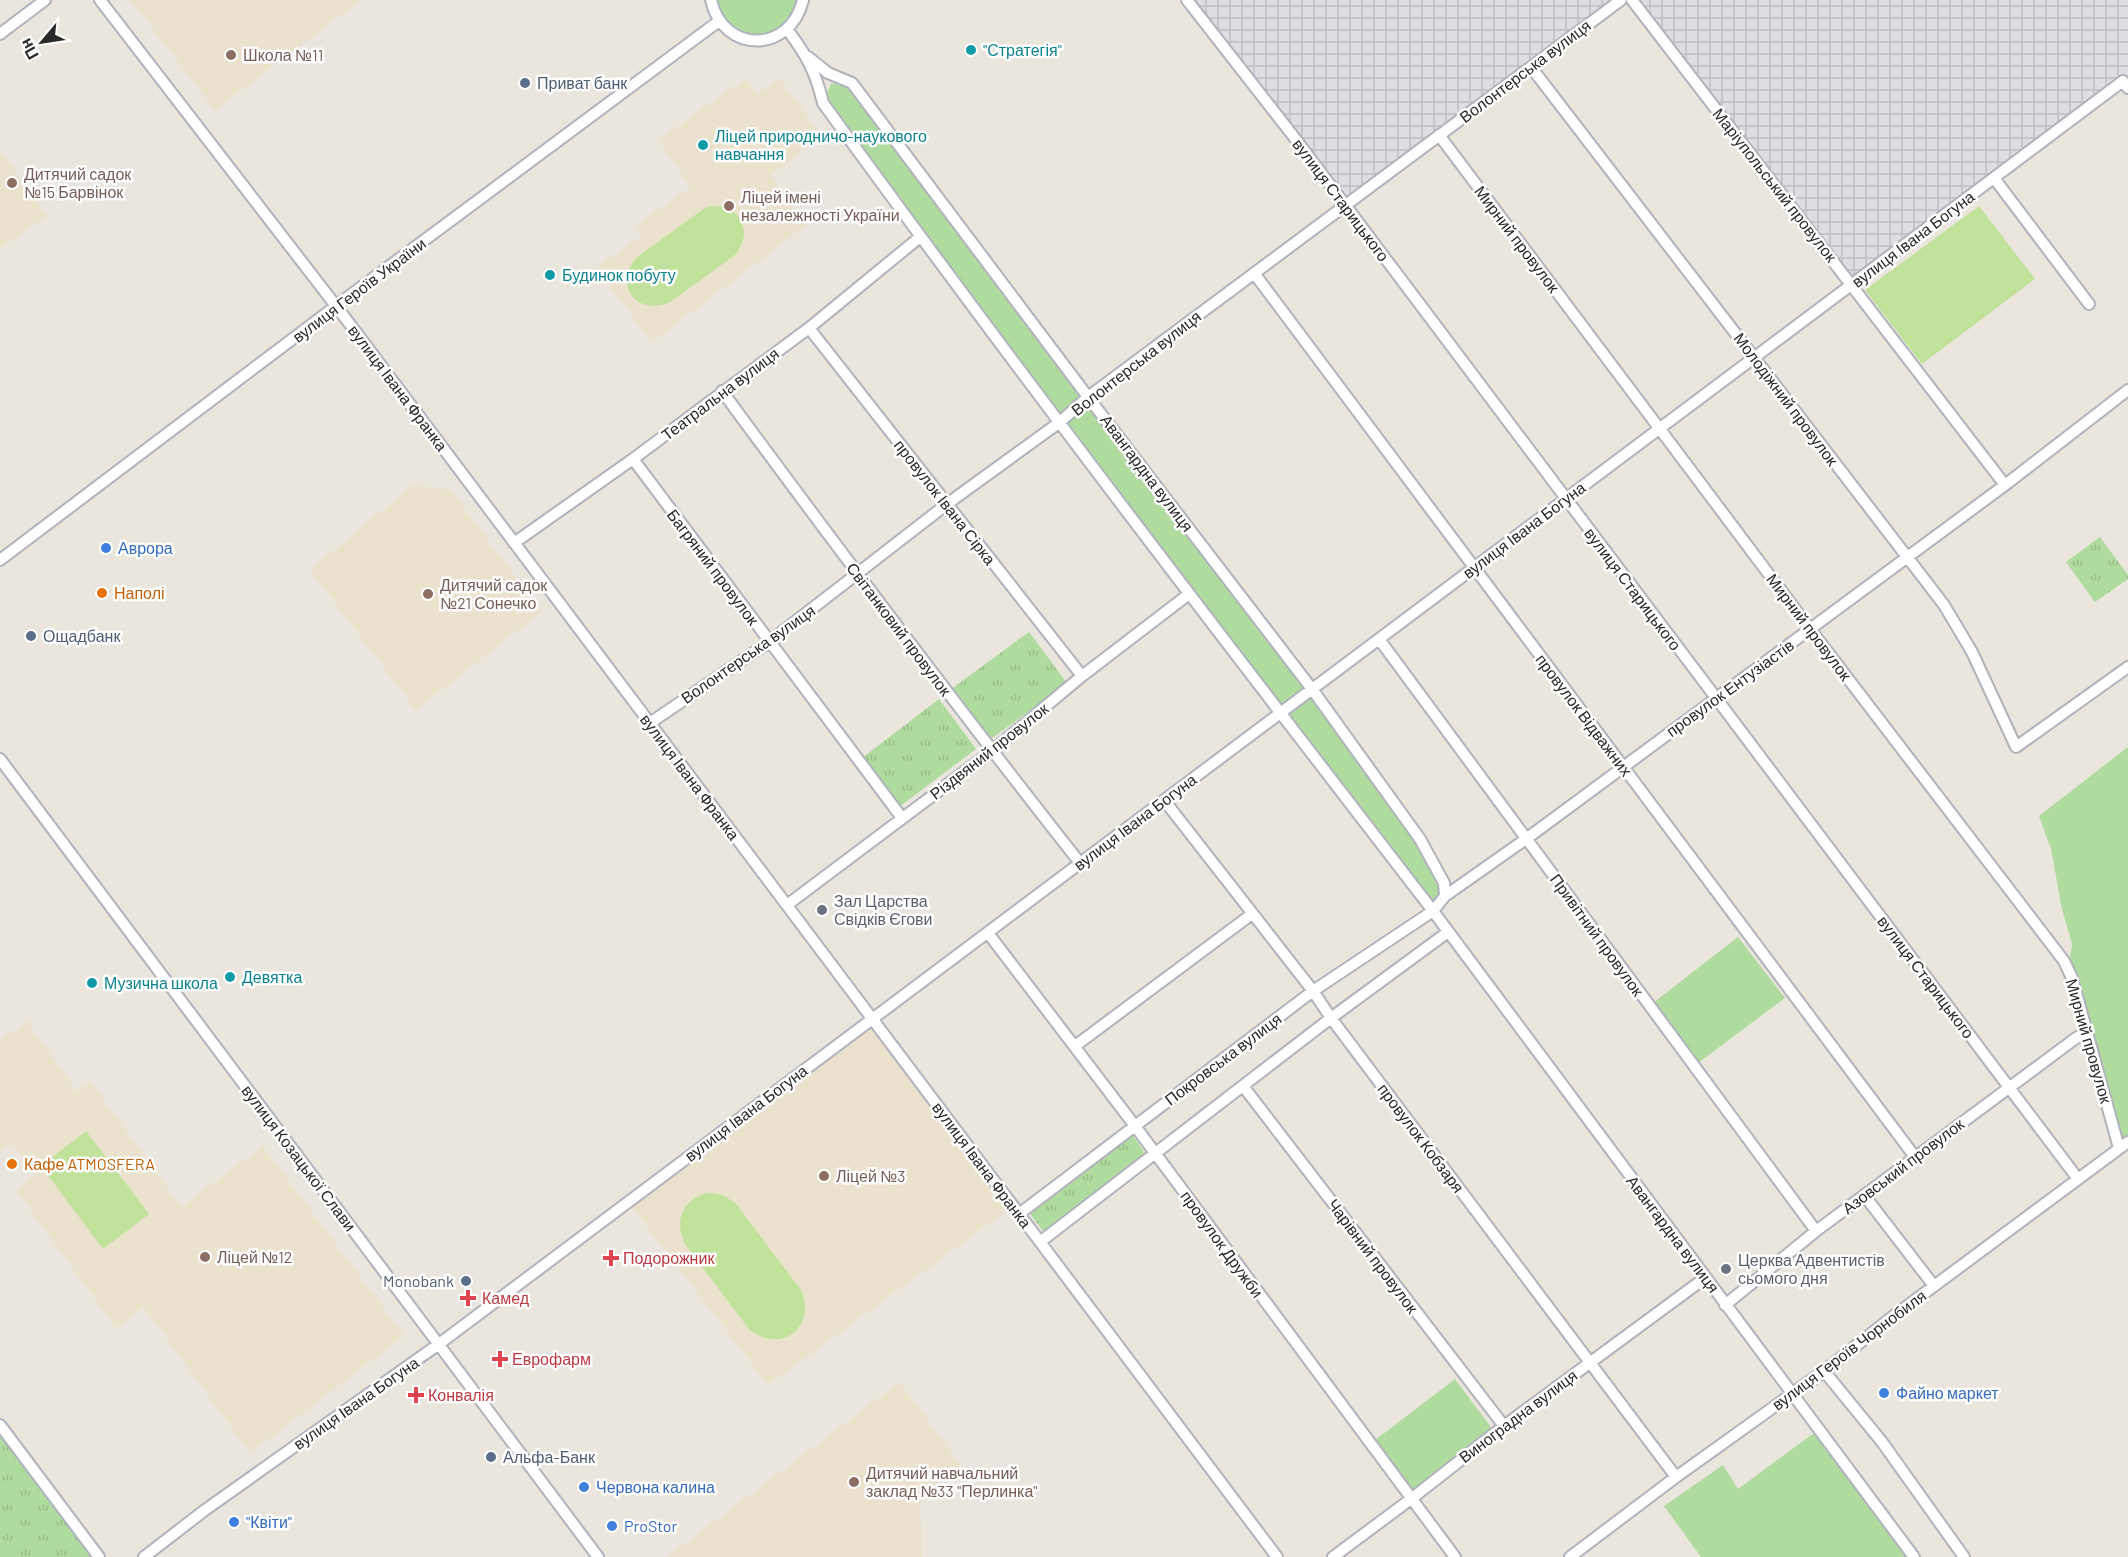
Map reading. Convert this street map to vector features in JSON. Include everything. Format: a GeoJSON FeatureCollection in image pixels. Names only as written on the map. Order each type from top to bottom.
{"type":"FeatureCollection","features":[{"type":"Feature","properties":{"kind":"street"},"geometry":{"type":"LineString","coordinates":[[0,34],[45,0]]}},
{"type":"Feature","properties":{"kind":"street","name":"вулиця Івана Франка"},"geometry":{"type":"LineString","coordinates":[[100,0],[336,306],[1276,1557]]}},
{"type":"Feature","properties":{"kind":"street"},"geometry":{"type":"LineString","coordinates":[[711,0],[719,21],[735,36],[757,41],[778,36],[787,29],[795,21],[803,0]]}},
{"type":"Feature","properties":{"kind":"street","name":"вулиця Старицького"},"geometry":{"type":"LineString","coordinates":[[1187,0],[1345,206],[2078,1179]]}},
{"type":"Feature","properties":{"kind":"street","name":"Волонтерська вулиця"},"geometry":{"type":"LineString","coordinates":[[650,723],[769,642],[947,504],[1060,422],[1088,397],[1621,0]]}},
{"type":"Feature","properties":{"kind":"street","name":"Маріупольський провулок"},"geometry":{"type":"LineString","coordinates":[[1632,0],[2005,485]]}},
{"type":"Feature","properties":{"kind":"street","name":"вулиця Героїв України"},"geometry":{"type":"LineString","coordinates":[[0,560],[719,21]]}},
{"type":"Feature","properties":{"kind":"street","name":"Авангардна вулиця"},"geometry":{"type":"LineString","coordinates":[[787,29],[808,57],[828,73],[852,83],[1088,397],[1312,689],[1420,839],[1444,883],[1445,896]]}},
{"type":"Feature","properties":{"kind":"street","name":"Авангардна вулиця"},"geometry":{"type":"LineString","coordinates":[[808,57],[823,103],[920,237],[1448,932],[1914,1557]]}},
{"type":"Feature","properties":{"kind":"street","name":"Молодіжний провулок"},"geometry":{"type":"LineString","coordinates":[[1531,67],[1944,605],[1972,652],[2016,747],[2128,667]]}},
{"type":"Feature","properties":{"kind":"street","name":"вулиця Івана Богуна"},"geometry":{"type":"LineString","coordinates":[[144,1557],[205,1510],[439,1344],[1994,178],[2125,85]]}},
{"type":"Feature","properties":{"kind":"street","name":"Мирний провулок"},"geometry":{"type":"LineString","coordinates":[[1439,135],[1810,629],[2064,961],[2072,978],[2086,1033],[2124,1145]]}},
{"type":"Feature","properties":{"kind":"street"},"geometry":{"type":"LineString","coordinates":[[1994,178],[2089,304]]}},
{"type":"Feature","properties":{"kind":"street","name":"Театральна вулиця"},"geometry":{"type":"LineString","coordinates":[[514,543],[633,459],[809,328],[920,237]]}},
{"type":"Feature","properties":{"kind":"street","name":"провулок Відважних"},"geometry":{"type":"LineString","coordinates":[[1254,273],[1915,1157]]}},
{"type":"Feature","properties":{"kind":"street","name":"провулок Івана Сірка"},"geometry":{"type":"LineString","coordinates":[[809,328],[1082,676]]}},
{"type":"Feature","properties":{"kind":"street","name":"провулок Ентузіастів"},"geometry":{"type":"LineString","coordinates":[[1445,896],[1526,839],[2005,485],[2128,390]]}},
{"type":"Feature","properties":{"kind":"street","name":"Світанковий провулок"},"geometry":{"type":"LineString","coordinates":[[722,391],[857,574],[1080,863]]}},
{"type":"Feature","properties":{"kind":"street","name":"Багряний провулок"},"geometry":{"type":"LineString","coordinates":[[633,459],[902,818]]}},
{"type":"Feature","properties":{"kind":"street","name":"Різдвяний провулок"},"geometry":{"type":"LineString","coordinates":[[786,905],[992,751],[1082,676],[1189,594]]}},
{"type":"Feature","properties":{"kind":"street","name":"Привітний провулок"},"geometry":{"type":"LineString","coordinates":[[1378,639],[1816,1231]]}},
{"type":"Feature","properties":{"kind":"street","name":"вулиця Козацької Слави"},"geometry":{"type":"LineString","coordinates":[[0,759],[598,1557]]}},
{"type":"Feature","properties":{"kind":"street","name":"провулок Кобзаря"},"geometry":{"type":"LineString","coordinates":[[1164,800],[1313,991],[1677,1477]]}},
{"type":"Feature","properties":{"kind":"street"},"geometry":{"type":"LineString","coordinates":[[1432,911],[1445,896]]}},
{"type":"Feature","properties":{"kind":"street","name":"Покровська вулиця"},"geometry":{"type":"LineString","coordinates":[[1019,1214],[1313,991],[1432,911]]}},
{"type":"Feature","properties":{"kind":"street"},"geometry":{"type":"LineString","coordinates":[[1074,1046],[1252,914]]}},
{"type":"Feature","properties":{"kind":"street","name":"Покровська вулиця"},"geometry":{"type":"LineString","coordinates":[[1040,1242],[1331,1018],[1448,932]]}},
{"type":"Feature","properties":{"kind":"street","name":"провулок Дружби"},"geometry":{"type":"LineString","coordinates":[[988,933],[1156,1154],[1455,1557]]}},
{"type":"Feature","properties":{"kind":"street","name":"Азовський провулок"},"geometry":{"type":"LineString","coordinates":[[1725,1305],[1816,1231],[2009,1087],[2086,1033]]}},
{"type":"Feature","properties":{"kind":"street","name":"Чарівний провулок"},"geometry":{"type":"LineString","coordinates":[[1243,1086],[1504,1426]]}},
{"type":"Feature","properties":{"kind":"street","name":"вулиця Героїв Чорнобиля"},"geometry":{"type":"LineString","coordinates":[[1570,1557],[1824,1371],[2124,1145]]}},
{"type":"Feature","properties":{"kind":"street"},"geometry":{"type":"LineString","coordinates":[[1864,1195],[1934,1286]]}},
{"type":"Feature","properties":{"kind":"street","name":"Виноградна вулиця"},"geometry":{"type":"LineString","coordinates":[[1333,1557],[1504,1426],[1706,1278]]}},
{"type":"Feature","properties":{"kind":"street"},"geometry":{"type":"LineString","coordinates":[[1824,1371],[1882,1442],[1964,1557]]}},
{"type":"Feature","properties":{"kind":"street"},"geometry":{"type":"LineString","coordinates":[[0,1425],[99,1557]]}},
{"type":"Feature","properties":{"kind":"shaded area","name":"Школа №11"},"geometry":{"type":"Polygon","coordinates":[[[131,0],[361,0],[215,110],[131,0]]]}},
{"type":"Feature","properties":{"kind":"shaded area"},"geometry":{"type":"Polygon","coordinates":[[[1187,0],[1621,0],[1345,205],[1187,0]]]}},
{"type":"Feature","properties":{"kind":"shaded area"},"geometry":{"type":"Polygon","coordinates":[[[1632,0],[2128,0],[2128,88],[2123,82],[1851,285],[1632,0]]]}},
{"type":"Feature","properties":{"kind":"shaded area","name":"Ліцей імені незалежності України"},"geometry":{"type":"Polygon","coordinates":[[[746,78],[757,94],[780,78],[821,136],[771,175],[806,225],[652,342],[596,268],[642,236],[636,226],[691,187],[658,140],[746,78]]]}},
{"type":"Feature","properties":{"kind":"shaded area","name":"Дитячий садок №15 Барвінок"},"geometry":{"type":"Polygon","coordinates":[[[0,151],[47,215],[0,249],[0,151]]]}},
{"type":"Feature","properties":{"kind":"shaded area","name":"Дитячий садок №21 Сонечко"},"geometry":{"type":"Polygon","coordinates":[[[413,485],[451,490],[541,612],[416,710],[310,570],[413,485]]]}},
{"type":"Feature","properties":{"kind":"shaded area","name":"Ліцей №3"},"geometry":{"type":"Polygon","coordinates":[[[872,1019],[1009,1209],[768,1385],[629,1203],[872,1019]]]}},
{"type":"Feature","properties":{"kind":"shaded area","name":"Ліцей №12"},"geometry":{"type":"Polygon","coordinates":[[[27,1021],[77,1092],[91,1082],[181,1207],[263,1146],[404,1336],[250,1453],[144,1307],[116,1328],[16,1190],[35,1174],[12,1143],[0,1152],[0,1041],[27,1021]]]}},
{"type":"Feature","properties":{"kind":"shaded area","name":"Дитячий навчальний заклад №33 \"Перлинка\""},"geometry":{"type":"Polygon","coordinates":[[[900,1382],[961,1466],[920,1497],[922,1557],[667,1557],[900,1382]]]}},
{"type":"Feature","properties":{"kind":"green space"},"geometry":{"type":"Polygon","coordinates":[[[717,0],[798,0],[791,16],[782,28],[761,35],[750,34],[730,22],[722,12],[717,0]]]}},
{"type":"Feature","properties":{"kind":"green space"},"geometry":{"type":"Polygon","coordinates":[[[852,83],[1420,839],[1445,896],[1433,911],[823,103],[831,84],[852,83]]]}},
{"type":"Feature","properties":{"kind":"green space"},"geometry":{"type":"Polygon","coordinates":[[[711,206],[730,210],[741,222],[744,229],[743,237],[741,246],[735,255],[670,302],[658,306],[639,302],[628,288],[627,278],[636,258],[702,210],[711,206]]]}},
{"type":"Feature","properties":{"kind":"green space"},"geometry":{"type":"Polygon","coordinates":[[[1979,206],[2035,279],[1922,364],[1865,290],[1979,206]]]}},
{"type":"Feature","properties":{"kind":"green space"},"geometry":{"type":"Polygon","coordinates":[[[2100,537],[2128,575],[2128,579],[2095,602],[2066,562],[2100,537]]]}},
{"type":"Feature","properties":{"kind":"green space"},"geometry":{"type":"Polygon","coordinates":[[[1029,632],[1067,683],[987,742],[950,690],[1029,632]]]}},
{"type":"Feature","properties":{"kind":"green space"},"geometry":{"type":"Polygon","coordinates":[[[939,699],[976,749],[899,807],[862,758],[939,699]]]}},
{"type":"Feature","properties":{"kind":"green space"},"geometry":{"type":"Polygon","coordinates":[[[2128,747],[2128,1136],[2120,1141],[2076,986],[2070,958],[2072,944],[2062,909],[2051,849],[2039,816],[2128,747]]]}},
{"type":"Feature","properties":{"kind":"green space"},"geometry":{"type":"Polygon","coordinates":[[[1738,937],[1785,998],[1694,1066],[1649,1006],[1738,937]]]}},
{"type":"Feature","properties":{"kind":"green space"},"geometry":{"type":"Polygon","coordinates":[[[1128,1129],[1143,1150],[1144,1156],[1045,1232],[1042,1230],[1026,1208],[1128,1129]]]}},
{"type":"Feature","properties":{"kind":"green space"},"geometry":{"type":"Polygon","coordinates":[[[86,1131],[149,1214],[103,1249],[41,1166],[86,1131]]]}},
{"type":"Feature","properties":{"kind":"green space"},"geometry":{"type":"Polygon","coordinates":[[[706,1193],[722,1196],[736,1204],[801,1290],[805,1303],[804,1315],[800,1325],[793,1333],[784,1338],[773,1339],[761,1336],[749,1329],[685,1244],[680,1227],[682,1213],[691,1201],[706,1193]]]}},
{"type":"Feature","properties":{"kind":"green space"},"geometry":{"type":"Polygon","coordinates":[[[1455,1379],[1490,1426],[1490,1433],[1410,1494],[1370,1444],[1455,1379]]]}},
{"type":"Feature","properties":{"kind":"green space"},"geometry":{"type":"Polygon","coordinates":[[[1818,1430],[1911,1557],[1701,1557],[1664,1506],[1723,1465],[1738,1489],[1818,1430]]]}},
{"type":"Feature","properties":{"kind":"green space"},"geometry":{"type":"Polygon","coordinates":[[[0,1433],[93,1557],[0,1557],[0,1433]]]}},
{"type":"Feature","properties":{"kind":"place","name":"\"Стратегія\""},"geometry":{"type":"Point","coordinates":[971,50]}},
{"type":"Feature","properties":{"kind":"place","name":"Школа №11"},"geometry":{"type":"Point","coordinates":[231,55]}},
{"type":"Feature","properties":{"kind":"place","name":"Приват банк"},"geometry":{"type":"Point","coordinates":[525,83]}},
{"type":"Feature","properties":{"kind":"place","name":"Ліцей природничо-наукового навчання"},"geometry":{"type":"Point","coordinates":[703,145]}},
{"type":"Feature","properties":{"kind":"place","name":"Дитячий садок №15 Барвінок"},"geometry":{"type":"Point","coordinates":[12,183]}},
{"type":"Feature","properties":{"kind":"place","name":"Ліцей імені незалежності України"},"geometry":{"type":"Point","coordinates":[729,206]}},
{"type":"Feature","properties":{"kind":"place","name":"Будинок побуту"},"geometry":{"type":"Point","coordinates":[550,275]}},
{"type":"Feature","properties":{"kind":"place","name":"Аврора"},"geometry":{"type":"Point","coordinates":[106,548]}},
{"type":"Feature","properties":{"kind":"place","name":"Наполі"},"geometry":{"type":"Point","coordinates":[102,593]}},
{"type":"Feature","properties":{"kind":"place","name":"Дитячий садок №21 Сонечко"},"geometry":{"type":"Point","coordinates":[428,594]}},
{"type":"Feature","properties":{"kind":"place","name":"Ощадбанк"},"geometry":{"type":"Point","coordinates":[31,636]}},
{"type":"Feature","properties":{"kind":"place","name":"Зал Царства Свідків Єгови"},"geometry":{"type":"Point","coordinates":[822,910]}},
{"type":"Feature","properties":{"kind":"place","name":"Девятка"},"geometry":{"type":"Point","coordinates":[230,977]}},
{"type":"Feature","properties":{"kind":"place","name":"Музична школа"},"geometry":{"type":"Point","coordinates":[92,983]}},
{"type":"Feature","properties":{"kind":"place","name":"Кафе ATMOSFERA"},"geometry":{"type":"Point","coordinates":[12,1164]}},
{"type":"Feature","properties":{"kind":"place","name":"Ліцей №3"},"geometry":{"type":"Point","coordinates":[824,1176]}},
{"type":"Feature","properties":{"kind":"place","name":"Ліцей №12"},"geometry":{"type":"Point","coordinates":[205,1257]}},
{"type":"Feature","properties":{"kind":"place","name":"Подорожник"},"geometry":{"type":"Point","coordinates":[611,1258]}},
{"type":"Feature","properties":{"kind":"place","name":"Церква Адвентистів сьомого дня"},"geometry":{"type":"Point","coordinates":[1726,1269]}},
{"type":"Feature","properties":{"kind":"place","name":"Monobank"},"geometry":{"type":"Point","coordinates":[466,1281]}},
{"type":"Feature","properties":{"kind":"place","name":"Камед"},"geometry":{"type":"Point","coordinates":[468,1298]}},
{"type":"Feature","properties":{"kind":"place","name":"Еврофарм"},"geometry":{"type":"Point","coordinates":[500,1359]}},
{"type":"Feature","properties":{"kind":"place","name":"Файно маркет"},"geometry":{"type":"Point","coordinates":[1884,1393]}},
{"type":"Feature","properties":{"kind":"place","name":"Конвалія"},"geometry":{"type":"Point","coordinates":[416,1395]}},
{"type":"Feature","properties":{"kind":"place","name":"Альфа-Банк"},"geometry":{"type":"Point","coordinates":[491,1457]}},
{"type":"Feature","properties":{"kind":"place","name":"Дитячий навчальний заклад №33 \"Перлинка\""},"geometry":{"type":"Point","coordinates":[854,1482]}},
{"type":"Feature","properties":{"kind":"place","name":"Червона калина"},"geometry":{"type":"Point","coordinates":[584,1487]}},
{"type":"Feature","properties":{"kind":"place","name":"\"Квіти\""},"geometry":{"type":"Point","coordinates":[234,1522]}},
{"type":"Feature","properties":{"kind":"place","name":"ProStor"},"geometry":{"type":"Point","coordinates":[612,1526]}}]}
